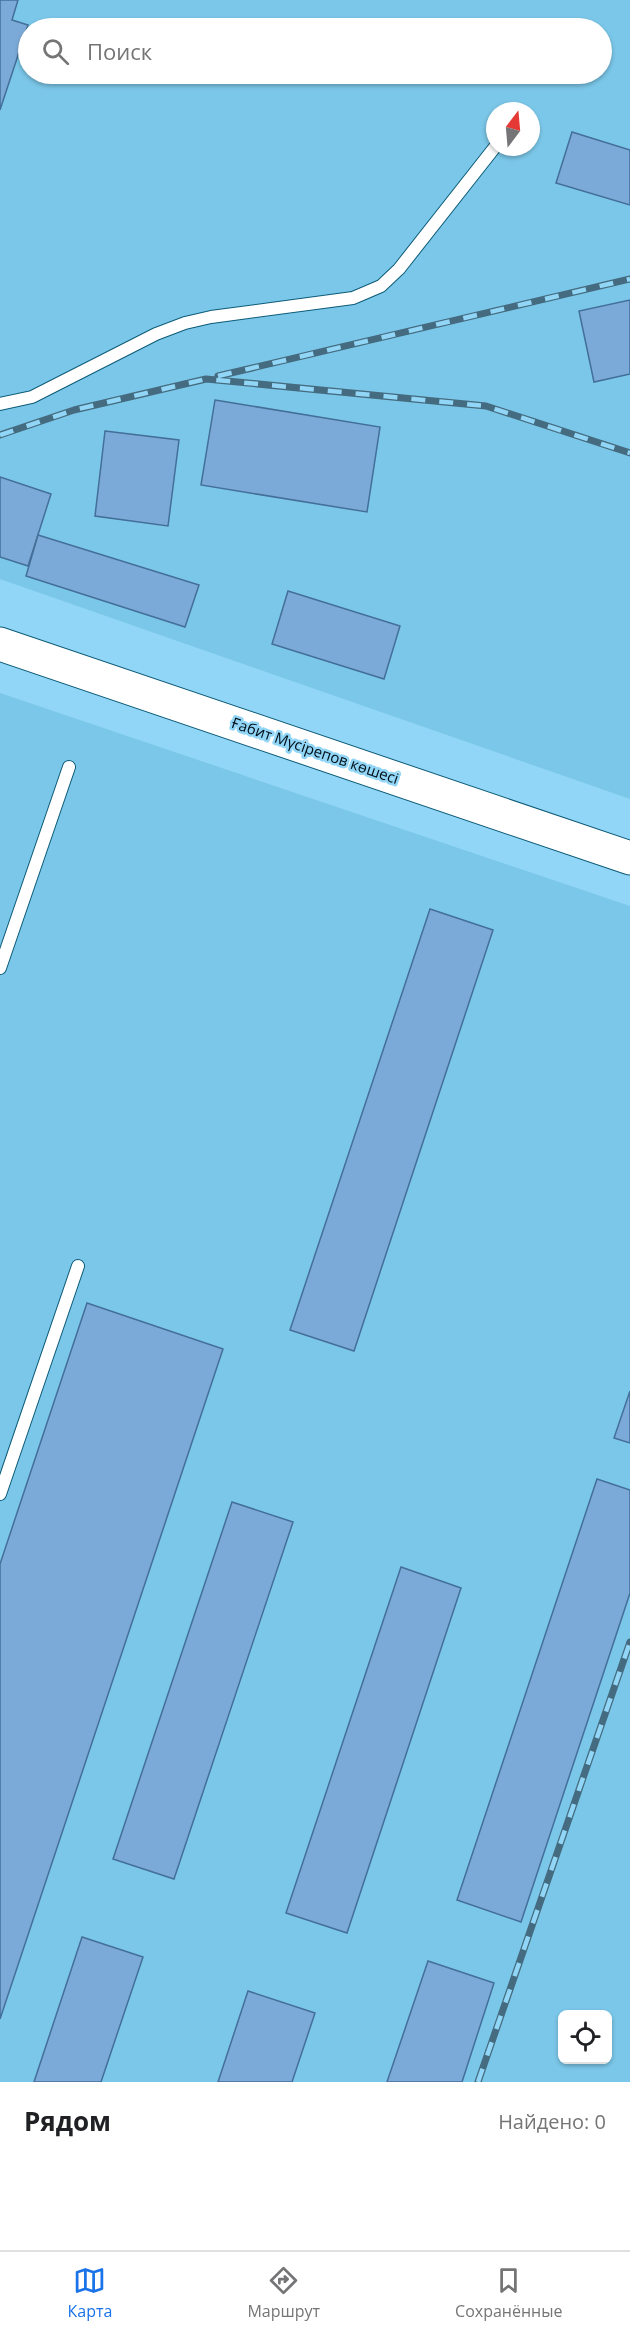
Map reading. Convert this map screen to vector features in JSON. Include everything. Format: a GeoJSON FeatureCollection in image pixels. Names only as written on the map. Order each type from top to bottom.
{"type":"FeatureCollection","features":[{"type":"Feature","properties":{"kind":"main road","name":"Ғабит Мүсірепов көшесі"},"geometry":{"type":"LineString","coordinates":[[0,644],[630,858]]}},
{"type":"Feature","properties":{"kind":"lane"},"geometry":{"type":"LineString","coordinates":[[0,404],[32,397],[156,334],[185,323],[211,316],[353,298],[381,286],[399,269],[488,156]]}},
{"type":"Feature","properties":{"kind":"lane"},"geometry":{"type":"LineString","coordinates":[[0,968],[69,767]]}},
{"type":"Feature","properties":{"kind":"lane"},"geometry":{"type":"LineString","coordinates":[[0,1494],[78,1266]]}},
{"type":"Feature","properties":{"kind":"shaded area"},"geometry":{"type":"Polygon","coordinates":[[[0,0],[630,0],[630,799],[0,579],[0,0]]]}},
{"type":"Feature","properties":{"kind":"shaded area"},"geometry":{"type":"Polygon","coordinates":[[[0,693],[630,906],[630,2082],[0,2082],[0,693]]]}},
{"type":"Feature","properties":{"kind":"building"},"geometry":{"type":"Polygon","coordinates":[[[0,0],[18,0],[12,20],[18,22],[18,55],[0,110],[0,0]]]}},
{"type":"Feature","properties":{"kind":"building"},"geometry":{"type":"Polygon","coordinates":[[[572,132],[630,150],[630,205],[556,183],[572,132]]]}},
{"type":"Feature","properties":{"kind":"building"},"geometry":{"type":"Polygon","coordinates":[[[630,300],[630,374],[594,382],[579,311],[630,300]]]}},
{"type":"Feature","properties":{"kind":"building"},"geometry":{"type":"Polygon","coordinates":[[[215,400],[380,427],[367,512],[201,485],[215,400]]]}},
{"type":"Feature","properties":{"kind":"building"},"geometry":{"type":"Polygon","coordinates":[[[105,431],[179,440],[168,526],[95,516],[105,431]]]}},
{"type":"Feature","properties":{"kind":"building"},"geometry":{"type":"Polygon","coordinates":[[[0,477],[51,494],[28,566],[0,557],[0,477]]]}},
{"type":"Feature","properties":{"kind":"building"},"geometry":{"type":"Polygon","coordinates":[[[38,535],[199,585],[185,627],[26,576],[38,535]]]}},
{"type":"Feature","properties":{"kind":"building"},"geometry":{"type":"Polygon","coordinates":[[[288,591],[400,626],[384,679],[272,644],[288,591]]]}},
{"type":"Feature","properties":{"kind":"building"},"geometry":{"type":"Polygon","coordinates":[[[430,909],[493,930],[354,1351],[290,1330],[430,909]]]}},
{"type":"Feature","properties":{"kind":"building"},"geometry":{"type":"Polygon","coordinates":[[[87,1303],[223,1349],[0,2019],[0,1564],[87,1303]]]}},
{"type":"Feature","properties":{"kind":"building"},"geometry":{"type":"Polygon","coordinates":[[[630,1391],[630,1443],[614,1438],[630,1391]]]}},
{"type":"Feature","properties":{"kind":"building"},"geometry":{"type":"Polygon","coordinates":[[[597,1479],[630,1490],[630,1593],[521,1922],[457,1900],[597,1479]]]}},
{"type":"Feature","properties":{"kind":"building"},"geometry":{"type":"Polygon","coordinates":[[[232,1502],[293,1522],[174,1879],[113,1859],[232,1502]]]}},
{"type":"Feature","properties":{"kind":"building"},"geometry":{"type":"Polygon","coordinates":[[[401,1567],[461,1588],[347,1933],[286,1913],[401,1567]]]}},
{"type":"Feature","properties":{"kind":"building"},"geometry":{"type":"Polygon","coordinates":[[[82,1937],[143,1957],[101,2082],[34,2082],[82,1937]]]}},
{"type":"Feature","properties":{"kind":"building"},"geometry":{"type":"Polygon","coordinates":[[[428,1961],[494,1983],[462,2082],[387,2082],[428,1961]]]}},
{"type":"Feature","properties":{"kind":"building"},"geometry":{"type":"Polygon","coordinates":[[[248,1991],[315,2013],[292,2082],[218,2082],[248,1991]]]}},
{"type":"Feature","properties":{"kind":"railway"},"geometry":{"type":"LineString","coordinates":[[218,376],[630,279]]}},
{"type":"Feature","properties":{"kind":"railway"},"geometry":{"type":"LineString","coordinates":[[0,435],[74,410],[206,379],[486,406],[630,453]]}},
{"type":"Feature","properties":{"kind":"railway"},"geometry":{"type":"LineString","coordinates":[[478,2082],[630,1642]]}}]}
